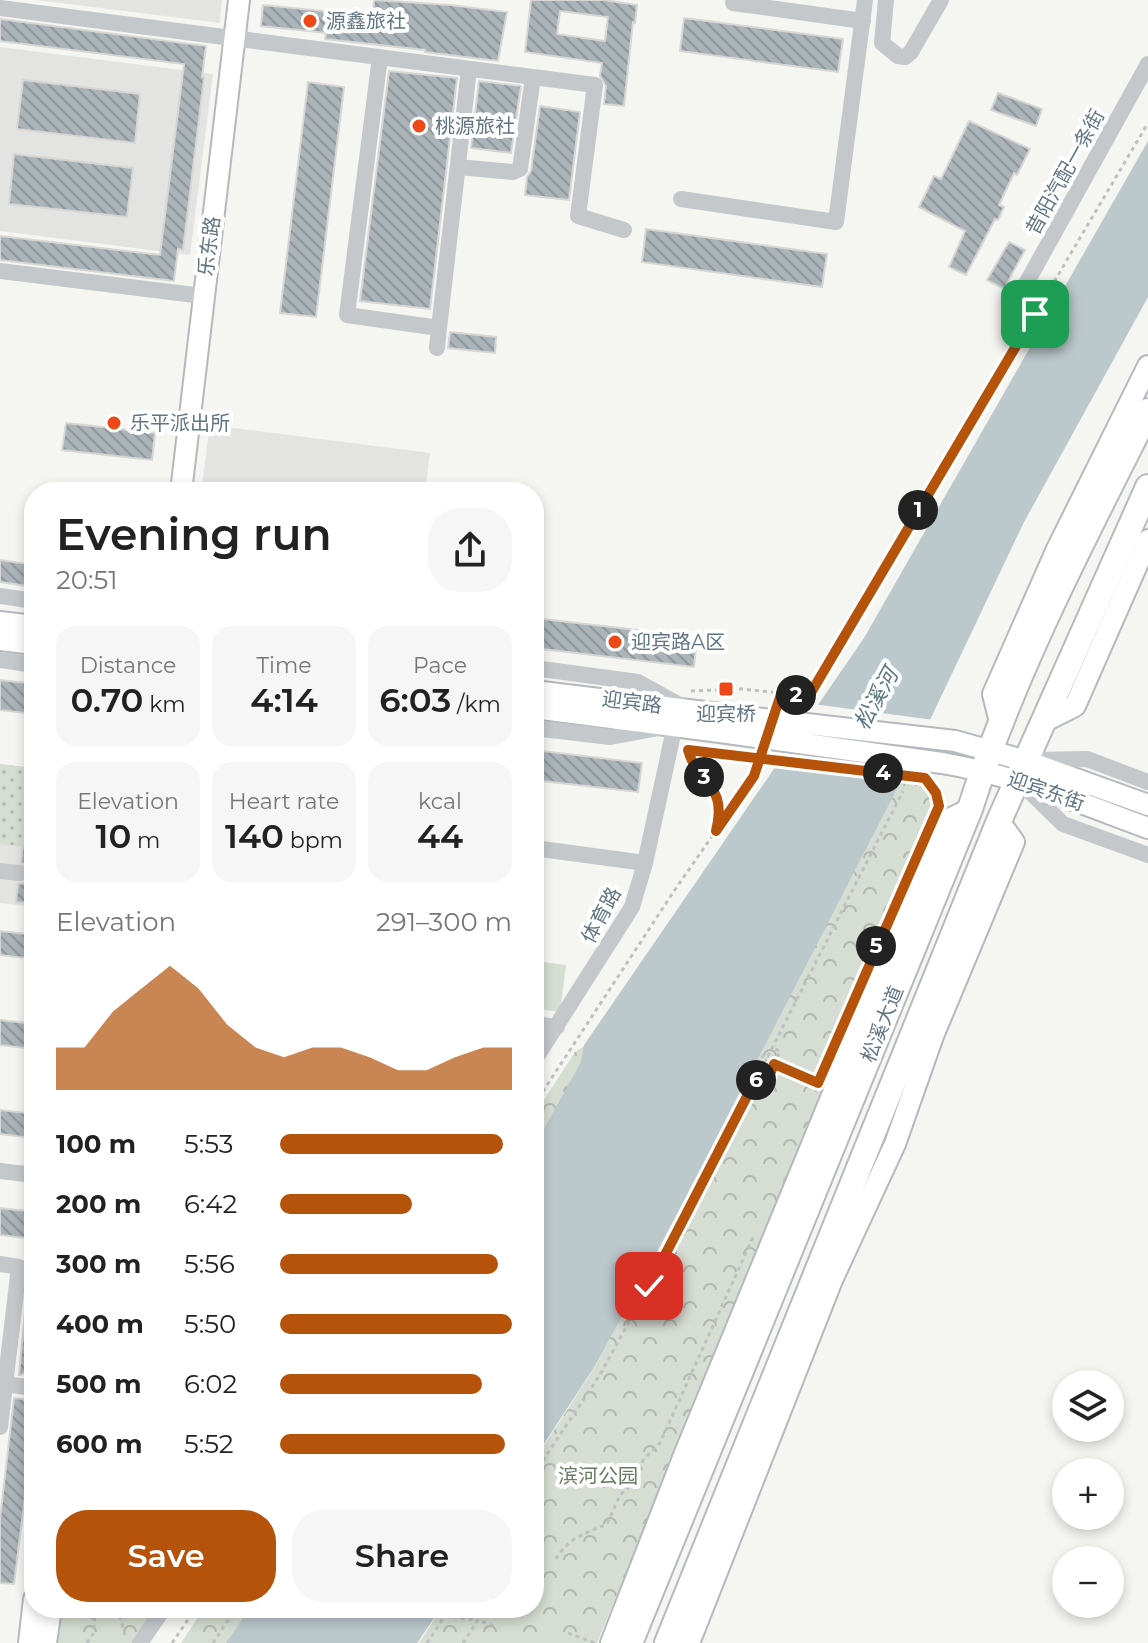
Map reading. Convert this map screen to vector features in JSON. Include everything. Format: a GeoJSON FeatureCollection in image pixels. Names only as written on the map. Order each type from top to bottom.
{"type":"FeatureCollection","features":[{"type":"Feature","properties":{"kind":"highway","name":"松溪大道"},"geometry":{"type":"LineString","coordinates":[[630,1643],[970,809],[1000,722],[1082,542],[1148,411]]}},
{"type":"Feature","properties":{"kind":"highway","name":"松溪大道"},"geometry":{"type":"LineString","coordinates":[[667,1643],[999,821],[1148,487]]}},
{"type":"Feature","properties":{"kind":"main road","name":"乐东路"},"geometry":{"type":"LineString","coordinates":[[182,482],[239,0]]}},
{"type":"Feature","properties":{"kind":"main road"},"geometry":{"type":"LineString","coordinates":[[1000,722],[993,694],[1057,549],[1148,366]]}},
{"type":"Feature","properties":{"kind":"main road"},"geometry":{"type":"LineString","coordinates":[[1043,722],[1075,706],[1148,540]]}},
{"type":"Feature","properties":{"kind":"main road"},"geometry":{"type":"LineString","coordinates":[[0,622],[24,625]]}},
{"type":"Feature","properties":{"kind":"main road"},"geometry":{"type":"LineString","coordinates":[[0,640],[24,643]]}},
{"type":"Feature","properties":{"kind":"main road","name":"迎宾路"},"geometry":{"type":"LineString","coordinates":[[544,692],[681,708],[724,723]]}},
{"type":"Feature","properties":{"kind":"main road","name":"迎宾路"},"geometry":{"type":"LineString","coordinates":[[544,708],[681,708]]}},
{"type":"Feature","properties":{"kind":"main road","name":"迎宾东街"},"geometry":{"type":"LineString","coordinates":[[724,723],[955,741],[987,759],[1148,805]]}},
{"type":"Feature","properties":{"kind":"main road","name":"迎宾东街"},"geometry":{"type":"LineString","coordinates":[[724,723],[942,763],[987,759]]}},
{"type":"Feature","properties":{"kind":"main road","name":"迎宾东街"},"geometry":{"type":"LineString","coordinates":[[1022,770],[1148,828]]}},
{"type":"Feature","properties":{"kind":"main road"},"geometry":{"type":"LineString","coordinates":[[611,1643],[685,1453],[945,821],[970,809]]}},
{"type":"Feature","properties":{"kind":"main road"},"geometry":{"type":"LineString","coordinates":[[689,1643],[832,1280],[895,1144],[933,1036],[1014,842],[999,821]]}},
{"type":"Feature","properties":{"kind":"main road"},"geometry":{"type":"LineString","coordinates":[[29,1643],[32,1618]]}},
{"type":"Feature","properties":{"kind":"main road"},"geometry":{"type":"LineString","coordinates":[[46,1643],[50,1618]]}},
{"type":"Feature","properties":{"kind":"street"},"geometry":{"type":"LineString","coordinates":[[681,199],[836,222],[865,0]]}},
{"type":"Feature","properties":{"kind":"street"},"geometry":{"type":"LineString","coordinates":[[886,0],[882,43],[898,56],[905,57],[911,52],[941,0]]}},
{"type":"Feature","properties":{"kind":"street"},"geometry":{"type":"LineString","coordinates":[[733,3],[863,21]]}},
{"type":"Feature","properties":{"kind":"street"},"geometry":{"type":"LineString","coordinates":[[0,8],[595,85],[578,216],[624,230]]}},
{"type":"Feature","properties":{"kind":"street"},"geometry":{"type":"LineString","coordinates":[[380,57],[347,315],[439,328]]}},
{"type":"Feature","properties":{"kind":"street","name":"昔阳汽配一条街"},"geometry":{"type":"LineString","coordinates":[[1017,300],[1148,64]]}},
{"type":"Feature","properties":{"kind":"street"},"geometry":{"type":"LineString","coordinates":[[437,348],[469,69]]}},
{"type":"Feature","properties":{"kind":"street"},"geometry":{"type":"LineString","coordinates":[[458,167],[513,172],[520,169],[533,77]]}},
{"type":"Feature","properties":{"kind":"street"},"geometry":{"type":"LineString","coordinates":[[0,271],[203,296]]}},
{"type":"Feature","properties":{"kind":"street"},"geometry":{"type":"LineString","coordinates":[[0,596],[24,600]]}},
{"type":"Feature","properties":{"kind":"street"},"geometry":{"type":"LineString","coordinates":[[0,660],[24,664]]}},
{"type":"Feature","properties":{"kind":"street"},"geometry":{"type":"LineString","coordinates":[[544,669],[638,682],[681,708]]}},
{"type":"Feature","properties":{"kind":"street"},"geometry":{"type":"LineString","coordinates":[[544,729],[610,737],[681,708]]}},
{"type":"Feature","properties":{"kind":"street","name":"体育路"},"geometry":{"type":"LineString","coordinates":[[544,1046],[632,907],[681,708]]}},
{"type":"Feature","properties":{"kind":"street"},"geometry":{"type":"LineString","coordinates":[[1148,782],[1087,759],[1022,770],[1063,824],[1148,855]]}},
{"type":"Feature","properties":{"kind":"street"},"geometry":{"type":"LineString","coordinates":[[544,849],[645,863]]}},
{"type":"Feature","properties":{"kind":"street"},"geometry":{"type":"LineString","coordinates":[[0,871],[20,873]]}},
{"type":"Feature","properties":{"kind":"street"},"geometry":{"type":"LineString","coordinates":[[544,1025],[557,1027]]}},
{"type":"Feature","properties":{"kind":"street"},"geometry":{"type":"LineString","coordinates":[[0,1171],[24,1174]]}},
{"type":"Feature","properties":{"kind":"street"},"geometry":{"type":"LineString","coordinates":[[0,1264],[19,1267],[5,1350],[0,1427]]}},
{"type":"Feature","properties":{"kind":"street"},"geometry":{"type":"LineString","coordinates":[[5,1384],[24,1387]]}},
{"type":"Feature","properties":{"kind":"street"},"geometry":{"type":"LineString","coordinates":[[140,1643],[157,1618]]}},
{"type":"Feature","properties":{"kind":"path"},"geometry":{"type":"LineString","coordinates":[[681,708],[742,689],[809,696],[1148,123]]}},
{"type":"Feature","properties":{"kind":"path"},"geometry":{"type":"LineString","coordinates":[[544,1090],[754,776],[763,748]]}},
{"type":"Feature","properties":{"kind":"path"},"geometry":{"type":"LineString","coordinates":[[716,831],[719,799],[692,764],[688,750],[847,769]]}},
{"type":"Feature","properties":{"kind":"path"},"geometry":{"type":"LineString","coordinates":[[925,778],[936,793],[939,806]]}},
{"type":"Feature","properties":{"kind":"path"},"geometry":{"type":"LineString","coordinates":[[544,1459],[601,1373],[696,1199],[762,1068],[758,1066],[764,1054],[768,1056],[903,791]]}},
{"type":"Feature","properties":{"kind":"path"},"geometry":{"type":"LineString","coordinates":[[759,1073],[769,1077],[780,1051],[772,1048]]}},
{"type":"Feature","properties":{"kind":"path"},"geometry":{"type":"LineString","coordinates":[[765,1060],[818,1083]]}},
{"type":"Feature","properties":{"kind":"path"},"geometry":{"type":"LineString","coordinates":[[556,1559],[563,1547],[575,1537],[607,1524],[620,1495],[639,1477],[643,1460],[660,1443],[757,1228]]}},
{"type":"Feature","properties":{"kind":"path"},"geometry":{"type":"LineString","coordinates":[[87,1643],[93,1634],[93,1618]]}},
{"type":"Feature","properties":{"kind":"path"},"geometry":{"type":"LineString","coordinates":[[120,1618],[130,1643]]}},
{"type":"Feature","properties":{"kind":"path"},"geometry":{"type":"LineString","coordinates":[[172,1643],[189,1618]]}},
{"type":"Feature","properties":{"kind":"path"},"geometry":{"type":"LineString","coordinates":[[213,1643],[229,1618]]}},
{"type":"Feature","properties":{"kind":"path"},"geometry":{"type":"LineString","coordinates":[[427,1643],[444,1618]]}},
{"type":"Feature","properties":{"kind":"path"},"geometry":{"type":"LineString","coordinates":[[462,1618],[494,1626]]}},
{"type":"Feature","properties":{"kind":"path"},"geometry":{"type":"LineString","coordinates":[[463,1643],[478,1620]]}},
{"type":"Feature","properties":{"kind":"path"},"geometry":{"type":"LineString","coordinates":[[568,1633],[595,1643]]}},
{"type":"Feature","properties":{"kind":"shaded area"},"geometry":{"type":"Polygon","coordinates":[[[37,0],[222,0],[220,23],[37,0]]]}},
{"type":"Feature","properties":{"kind":"shaded area"},"geometry":{"type":"Polygon","coordinates":[[[0,47],[213,74],[190,255],[0,231],[0,47]]]}},
{"type":"Feature","properties":{"kind":"shaded area"},"geometry":{"type":"Polygon","coordinates":[[[210,425],[430,453],[426,482],[202,482],[210,425]]]}},
{"type":"Feature","properties":{"kind":"shaded area"},"geometry":{"type":"Polygon","coordinates":[[[0,764],[24,767],[24,906],[0,903],[0,764]]]}},
{"type":"Feature","properties":{"kind":"green space"},"geometry":{"type":"Polygon","coordinates":[[[0,764],[24,767],[24,847],[0,844],[0,764]]]}},
{"type":"Feature","properties":{"kind":"green space","name":"滨河公园"},"geometry":{"type":"Polygon","coordinates":[[[898,781],[924,785],[943,814],[865,993],[597,1643],[419,1643],[435,1618],[544,1618],[544,1446],[595,1367],[898,781]]]}},
{"type":"Feature","properties":{"kind":"green space"},"geometry":{"type":"Polygon","coordinates":[[[544,962],[566,965],[560,1012],[544,1010],[544,962]]]}},
{"type":"Feature","properties":{"kind":"green space"},"geometry":{"type":"Polygon","coordinates":[[[589,1043],[585,1065],[544,1141],[544,1100],[575,1052],[589,1043]]]}},
{"type":"Feature","properties":{"kind":"green space"},"geometry":{"type":"Polygon","coordinates":[[[59,1618],[152,1618],[135,1643],[56,1643],[59,1618]]]}},
{"type":"Feature","properties":{"kind":"green space"},"geometry":{"type":"Polygon","coordinates":[[[197,1618],[254,1618],[238,1643],[181,1643],[197,1618]]]}},
{"type":"Feature","properties":{"kind":"water","name":"松溪河"},"geometry":{"type":"Polygon","coordinates":[[[1148,141],[1148,297],[1023,524],[901,781],[695,1181],[595,1366],[544,1444],[544,1129],[581,1062],[584,1045],[864,638],[1148,141]]]}},
{"type":"Feature","properties":{"kind":"water"},"geometry":{"type":"Polygon","coordinates":[[[243,1618],[434,1618],[417,1643],[226,1643],[243,1618]]]}},
{"type":"Feature","properties":{"kind":"pier"},"geometry":{"type":"Polygon","coordinates":[[[813,704],[934,720],[906,781],[772,763],[813,704]]]}},
{"type":"Feature","properties":{"kind":"building"},"geometry":{"type":"Polygon","coordinates":[[[374,0],[507,12],[498,61],[325,39],[326,33],[261,26],[263,5],[373,16],[374,0]]]}},
{"type":"Feature","properties":{"kind":"building"},"geometry":{"type":"Polygon","coordinates":[[[531,0],[604,0],[637,5],[624,106],[604,104],[606,86],[600,76],[602,63],[525,52],[531,0]],[[560,11],[557,34],[605,41],[608,17],[560,11]]]}},
{"type":"Feature","properties":{"kind":"building"},"geometry":{"type":"Polygon","coordinates":[[[684,18],[843,39],[838,72],[680,51],[684,18]]]}},
{"type":"Feature","properties":{"kind":"building"},"geometry":{"type":"Polygon","coordinates":[[[0,19],[206,46],[183,250],[178,249],[174,281],[0,260],[0,236],[160,255],[184,64],[0,41],[0,19]]]}},
{"type":"Feature","properties":{"kind":"building"},"geometry":{"type":"Polygon","coordinates":[[[389,71],[457,78],[430,309],[360,301],[389,71]]]}},
{"type":"Feature","properties":{"kind":"building"},"geometry":{"type":"Polygon","coordinates":[[[23,80],[140,94],[135,143],[17,129],[23,80]]]}},
{"type":"Feature","properties":{"kind":"building"},"geometry":{"type":"Polygon","coordinates":[[[479,81],[521,86],[511,153],[471,148],[479,81]]]}},
{"type":"Feature","properties":{"kind":"building"},"geometry":{"type":"Polygon","coordinates":[[[308,82],[344,87],[316,317],[280,313],[308,82]]]}},
{"type":"Feature","properties":{"kind":"building"},"geometry":{"type":"Polygon","coordinates":[[[998,93],[1042,109],[1036,126],[991,110],[998,93]]]}},
{"type":"Feature","properties":{"kind":"building"},"geometry":{"type":"Polygon","coordinates":[[[540,106],[580,112],[569,200],[525,195],[540,106]]]}},
{"type":"Feature","properties":{"kind":"building"},"geometry":{"type":"Polygon","coordinates":[[[969,121],[1030,149],[999,205],[1004,207],[998,220],[995,219],[966,275],[949,267],[965,231],[919,207],[934,176],[941,179],[969,121]]]}},
{"type":"Feature","properties":{"kind":"building"},"geometry":{"type":"Polygon","coordinates":[[[14,154],[133,168],[127,217],[9,204],[14,154]]]}},
{"type":"Feature","properties":{"kind":"building"},"geometry":{"type":"Polygon","coordinates":[[[646,229],[827,254],[822,287],[642,262],[646,229]]]}},
{"type":"Feature","properties":{"kind":"building"},"geometry":{"type":"Polygon","coordinates":[[[1009,242],[1025,250],[1004,289],[987,280],[1009,242]]]}},
{"type":"Feature","properties":{"kind":"building"},"geometry":{"type":"Polygon","coordinates":[[[450,332],[496,337],[495,353],[448,348],[450,332]]]}},
{"type":"Feature","properties":{"kind":"building"},"geometry":{"type":"Polygon","coordinates":[[[66,423],[155,433],[152,460],[62,450],[66,423]]]}},
{"type":"Feature","properties":{"kind":"building"},"geometry":{"type":"Polygon","coordinates":[[[0,560],[24,564],[24,586],[0,582],[0,560]]]}},
{"type":"Feature","properties":{"kind":"building","name":"迎宾路A区"},"geometry":{"type":"Polygon","coordinates":[[[544,619],[697,637],[694,667],[544,649],[544,619]]]}},
{"type":"Feature","properties":{"kind":"building"},"geometry":{"type":"Polygon","coordinates":[[[0,680],[24,683],[24,713],[0,710],[0,680]]]}},
{"type":"Feature","properties":{"kind":"building"},"geometry":{"type":"Polygon","coordinates":[[[544,751],[642,763],[638,792],[544,781],[544,751]]]}},
{"type":"Feature","properties":{"kind":"building"},"geometry":{"type":"Polygon","coordinates":[[[24,883],[24,902],[16,902],[18,884],[24,883]]]}},
{"type":"Feature","properties":{"kind":"building"},"geometry":{"type":"Polygon","coordinates":[[[0,931],[24,934],[24,958],[0,955],[0,931]]]}},
{"type":"Feature","properties":{"kind":"building"},"geometry":{"type":"Polygon","coordinates":[[[0,1020],[24,1023],[24,1048],[0,1045],[0,1020]]]}},
{"type":"Feature","properties":{"kind":"building"},"geometry":{"type":"Polygon","coordinates":[[[0,1110],[24,1113],[24,1137],[0,1134],[0,1110]]]}},
{"type":"Feature","properties":{"kind":"building"},"geometry":{"type":"Polygon","coordinates":[[[0,1208],[24,1211],[24,1238],[0,1235],[0,1208]]]}},
{"type":"Feature","properties":{"kind":"building"},"geometry":{"type":"Polygon","coordinates":[[[24,1322],[24,1373],[19,1375],[24,1322]]]}},
{"type":"Feature","properties":{"kind":"building"},"geometry":{"type":"Polygon","coordinates":[[[14,1398],[23,1399],[24,1504],[14,1584],[0,1583],[0,1519],[14,1398]]]}},
{"type":"Feature","properties":{"kind":"place","name":"源鑫旅社"},"geometry":{"type":"Point","coordinates":[310,21]}},
{"type":"Feature","properties":{"kind":"place","name":"桃源旅社"},"geometry":{"type":"Point","coordinates":[419,126]}},
{"type":"Feature","properties":{"kind":"place","name":"乐平派出所"},"geometry":{"type":"Point","coordinates":[114,423]}},
{"type":"Feature","properties":{"kind":"place","name":"迎宾路A区"},"geometry":{"type":"Point","coordinates":[615,642]}},
{"type":"Feature","properties":{"kind":"place","name":"迎宾桥"},"geometry":{"type":"Point","coordinates":[726,689]}},
{"type":"Feature","properties":{"kind":"route"},"geometry":{"type":"LineString","coordinates":[[649,1286],[759,1073],[769,1077],[774,1064],[818,1083],[939,806],[936,793],[925,778],[816,765],[708,752],[688,750],[692,764],[719,799],[716,831],[754,776],[781,694],[809,696],[1035,314]]}}]}
